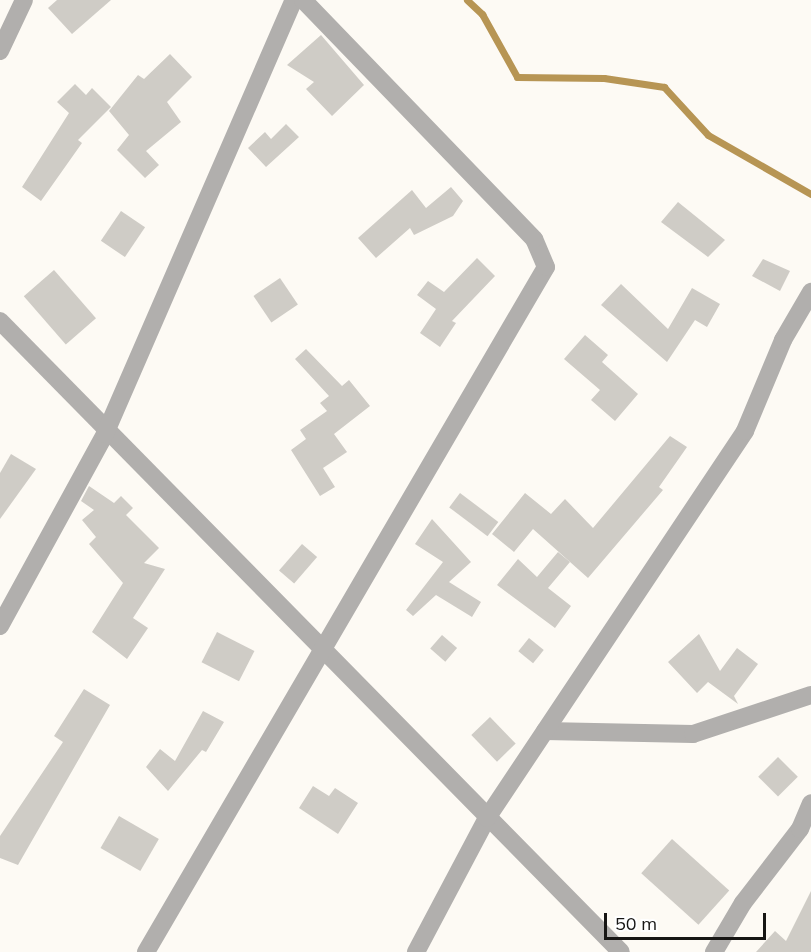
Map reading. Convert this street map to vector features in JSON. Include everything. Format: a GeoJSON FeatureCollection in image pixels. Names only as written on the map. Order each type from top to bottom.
{"type":"FeatureCollection","features":[{"type":"Feature","properties":{"kind":"street"},"geometry":{"type":"LineString","coordinates":[[0,51],[24,0]]}},
{"type":"Feature","properties":{"kind":"street"},"geometry":{"type":"LineString","coordinates":[[0,626],[105,434],[294,0]]}},
{"type":"Feature","properties":{"kind":"street"},"geometry":{"type":"LineString","coordinates":[[146,952],[322,644],[546,267],[534,239],[303,0]]}},
{"type":"Feature","properties":{"kind":"street"},"geometry":{"type":"LineString","coordinates":[[416,952],[487,819],[745,431],[783,340],[811,292]]}},
{"type":"Feature","properties":{"kind":"street"},"geometry":{"type":"LineString","coordinates":[[0,321],[105,434],[322,644],[487,819],[621,952]]}},
{"type":"Feature","properties":{"kind":"street"},"geometry":{"type":"LineString","coordinates":[[545,731],[693,734],[811,695]]}},
{"type":"Feature","properties":{"kind":"street"},"geometry":{"type":"LineString","coordinates":[[714,952],[743,903],[800,829],[811,803]]}},
{"type":"Feature","properties":{"kind":"building"},"geometry":{"type":"Polygon","coordinates":[[[57,0],[111,0],[72,34],[48,8],[57,0]]]}},
{"type":"Feature","properties":{"kind":"building"},"geometry":{"type":"Polygon","coordinates":[[[321,35],[364,85],[332,116],[306,89],[314,82],[287,65],[321,35]]]}},
{"type":"Feature","properties":{"kind":"building"},"geometry":{"type":"Polygon","coordinates":[[[170,54],[192,77],[167,102],[181,122],[146,151],[159,165],[145,178],[117,150],[129,135],[109,111],[138,75],[144,79],[170,54]]]}},
{"type":"Feature","properties":{"kind":"building"},"geometry":{"type":"Polygon","coordinates":[[[75,84],[86,95],[92,88],[111,107],[78,140],[82,143],[41,201],[22,187],[69,113],[57,102],[75,84]]]}},
{"type":"Feature","properties":{"kind":"building"},"geometry":{"type":"Polygon","coordinates":[[[286,124],[299,137],[266,167],[248,148],[265,132],[271,139],[286,124]]]}},
{"type":"Feature","properties":{"kind":"building"},"geometry":{"type":"Polygon","coordinates":[[[451,187],[463,201],[453,216],[414,235],[410,228],[376,258],[358,238],[412,190],[426,208],[451,187]]]}},
{"type":"Feature","properties":{"kind":"building"},"geometry":{"type":"Polygon","coordinates":[[[678,202],[725,240],[708,257],[661,222],[678,202]]]}},
{"type":"Feature","properties":{"kind":"building"},"geometry":{"type":"Polygon","coordinates":[[[121,211],[145,227],[125,257],[101,241],[121,211]]]}},
{"type":"Feature","properties":{"kind":"building"},"geometry":{"type":"Polygon","coordinates":[[[477,258],[495,276],[452,321],[456,323],[440,347],[420,333],[436,309],[417,295],[428,281],[444,292],[477,258]]]}},
{"type":"Feature","properties":{"kind":"building"},"geometry":{"type":"Polygon","coordinates":[[[763,259],[790,271],[780,291],[752,276],[763,259]]]}},
{"type":"Feature","properties":{"kind":"building"},"geometry":{"type":"Polygon","coordinates":[[[54,270],[96,318],[66,345],[24,296],[54,270]]]}},
{"type":"Feature","properties":{"kind":"building"},"geometry":{"type":"Polygon","coordinates":[[[280,278],[298,305],[271,322],[253,296],[280,278]]]}},
{"type":"Feature","properties":{"kind":"building"},"geometry":{"type":"Polygon","coordinates":[[[621,284],[668,329],[692,288],[720,304],[707,327],[695,320],[667,362],[601,305],[621,284]]]}},
{"type":"Feature","properties":{"kind":"building"},"geometry":{"type":"Polygon","coordinates":[[[585,335],[608,355],[602,362],[638,394],[615,421],[591,400],[600,390],[564,359],[585,335]]]}},
{"type":"Feature","properties":{"kind":"building"},"geometry":{"type":"Polygon","coordinates":[[[306,349],[342,386],[349,380],[370,406],[334,434],[347,452],[323,468],[335,487],[320,496],[291,450],[306,439],[300,430],[327,411],[320,403],[329,396],[295,359],[306,349]]]}},
{"type":"Feature","properties":{"kind":"building"},"geometry":{"type":"Polygon","coordinates":[[[670,436],[687,447],[659,487],[663,490],[588,578],[533,529],[514,552],[492,534],[525,493],[551,514],[565,499],[593,528],[670,436]]]}},
{"type":"Feature","properties":{"kind":"building"},"geometry":{"type":"Polygon","coordinates":[[[11,454],[36,469],[0,519],[0,473],[11,454]]]}},
{"type":"Feature","properties":{"kind":"building"},"geometry":{"type":"Polygon","coordinates":[[[89,486],[114,503],[121,496],[133,508],[126,515],[159,548],[144,563],[165,569],[133,618],[148,628],[127,659],[92,632],[123,583],[89,544],[96,537],[82,520],[94,510],[81,501],[89,486]]]}},
{"type":"Feature","properties":{"kind":"building"},"geometry":{"type":"Polygon","coordinates":[[[460,493],[498,522],[488,536],[449,507],[460,493]]]}},
{"type":"Feature","properties":{"kind":"building"},"geometry":{"type":"Polygon","coordinates":[[[432,519],[471,562],[449,582],[481,602],[472,617],[436,595],[413,616],[406,610],[443,562],[415,544],[432,519]]]}},
{"type":"Feature","properties":{"kind":"building"},"geometry":{"type":"Polygon","coordinates":[[[302,544],[317,557],[294,584],[279,570],[302,544]]]}},
{"type":"Feature","properties":{"kind":"building"},"geometry":{"type":"Polygon","coordinates":[[[558,552],[570,562],[548,588],[571,606],[555,628],[497,585],[518,559],[537,577],[558,552]]]}},
{"type":"Feature","properties":{"kind":"building"},"geometry":{"type":"Polygon","coordinates":[[[217,632],[254,651],[239,681],[202,662],[217,632]]]}},
{"type":"Feature","properties":{"kind":"building"},"geometry":{"type":"Polygon","coordinates":[[[699,634],[720,671],[737,648],[758,664],[734,696],[738,704],[708,682],[697,693],[668,662],[699,634]]]}},
{"type":"Feature","properties":{"kind":"building"},"geometry":{"type":"Polygon","coordinates":[[[442,635],[457,648],[445,662],[430,649],[442,635]]]}},
{"type":"Feature","properties":{"kind":"building"},"geometry":{"type":"Polygon","coordinates":[[[529,638],[544,650],[533,663],[518,651],[529,638]]]}},
{"type":"Feature","properties":{"kind":"building"},"geometry":{"type":"Polygon","coordinates":[[[84,689],[110,705],[18,865],[0,858],[0,836],[63,742],[54,736],[84,689]]]}},
{"type":"Feature","properties":{"kind":"building"},"geometry":{"type":"Polygon","coordinates":[[[203,711],[224,722],[206,752],[202,750],[168,791],[146,767],[160,749],[175,761],[203,711]]]}},
{"type":"Feature","properties":{"kind":"building"},"geometry":{"type":"Polygon","coordinates":[[[490,717],[516,744],[497,762],[471,735],[490,717]]]}},
{"type":"Feature","properties":{"kind":"building"},"geometry":{"type":"Polygon","coordinates":[[[778,757],[798,777],[778,797],[758,777],[778,757]]]}},
{"type":"Feature","properties":{"kind":"building"},"geometry":{"type":"Polygon","coordinates":[[[313,786],[329,796],[335,788],[358,803],[338,834],[299,808],[313,786]]]}},
{"type":"Feature","properties":{"kind":"building"},"geometry":{"type":"Polygon","coordinates":[[[119,816],[159,839],[140,871],[100,848],[119,816]]]}},
{"type":"Feature","properties":{"kind":"building"},"geometry":{"type":"Polygon","coordinates":[[[672,839],[729,891],[698,925],[641,873],[672,839]]]}},
{"type":"Feature","properties":{"kind":"building"},"geometry":{"type":"Polygon","coordinates":[[[811,891],[811,952],[756,952],[775,931],[786,941],[811,891]]]}},
{"type":"Feature","properties":{"kind":"waterway"},"geometry":{"type":"LineString","coordinates":[[467,0],[482,14],[517,77],[604,78],[664,87],[708,135],[811,194]]}}]}
